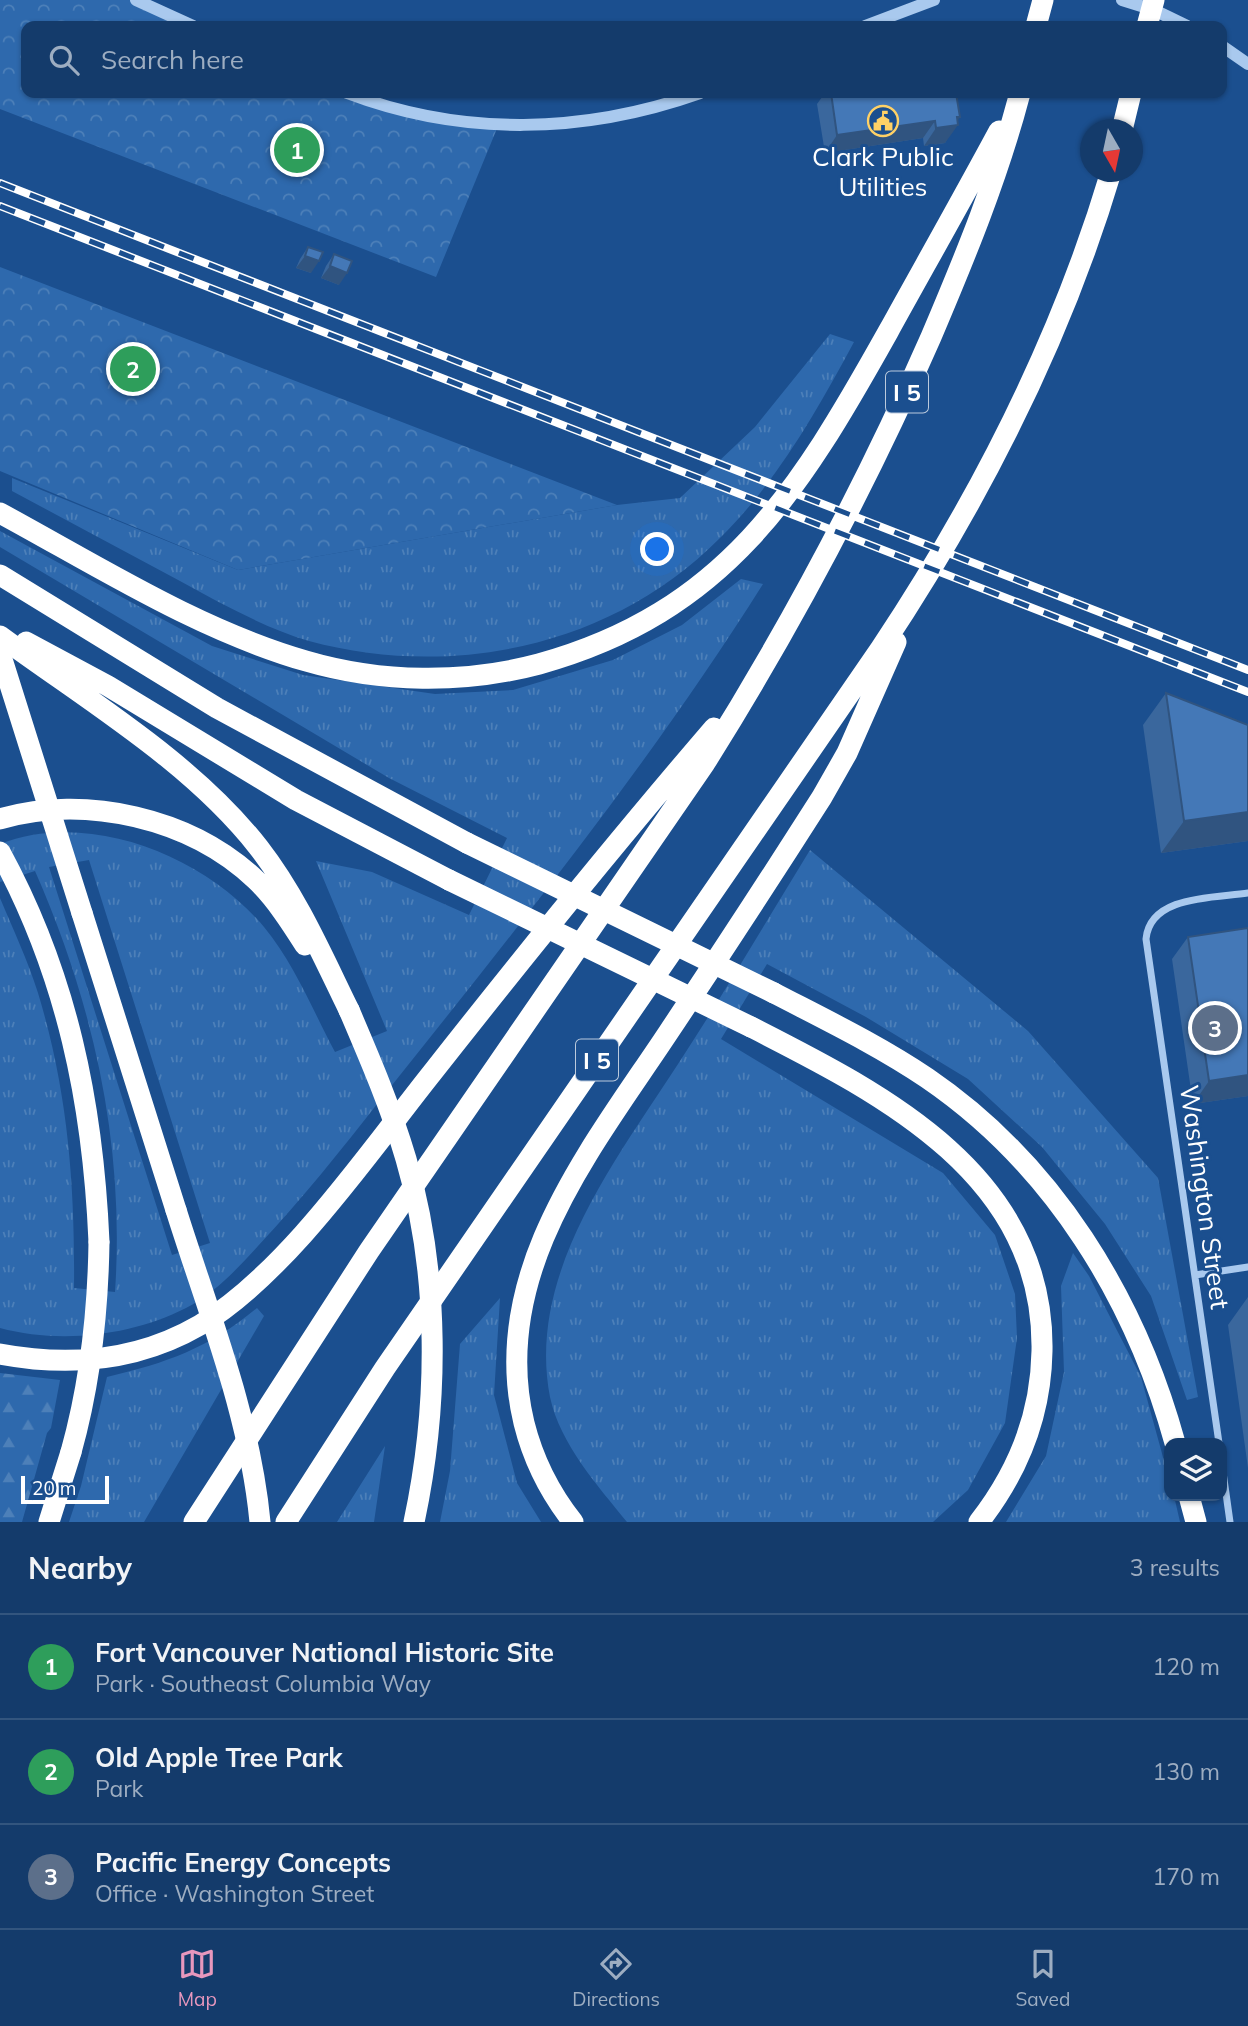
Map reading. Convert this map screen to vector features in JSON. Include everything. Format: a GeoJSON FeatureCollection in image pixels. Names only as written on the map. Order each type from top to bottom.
{"type":"FeatureCollection","features":[{"type":"Feature","properties":{"kind":"highway"},"geometry":{"type":"LineString","coordinates":[[1037,21],[1043,0]]}},
{"type":"Feature","properties":{"kind":"highway"},"geometry":{"type":"LineString","coordinates":[[1148,21],[1154,0]]}},
{"type":"Feature","properties":{"kind":"highway"},"geometry":{"type":"LineString","coordinates":[[0,513],[228,633],[308,662],[346,671],[419,678],[491,674],[559,658],[619,636],[696,590],[741,549],[783,502],[840,416],[1017,98]]}},
{"type":"Feature","properties":{"kind":"highway","name":"I 5"},"geometry":{"type":"LineString","coordinates":[[194,1522],[317,1328],[705,763],[761,674],[813,582],[907,391],[970,245],[1018,98]]}},
{"type":"Feature","properties":{"kind":"highway"},"geometry":{"type":"LineString","coordinates":[[1125,119],[1130,98]]}},
{"type":"Feature","properties":{"kind":"highway","name":"I 5"},"geometry":{"type":"LineString","coordinates":[[286,1522],[392,1357],[912,601],[966,512],[1039,370],[1078,272],[1108,182]]}},
{"type":"Feature","properties":{"kind":"highway"},"geometry":{"type":"LineString","coordinates":[[0,575],[217,708],[467,843],[774,993],[885,1051],[929,1079],[980,1120],[1046,1188],[1079,1231],[1132,1324],[1154,1375],[1173,1438]]}},
{"type":"Feature","properties":{"kind":"highway"},"geometry":{"type":"LineString","coordinates":[[573,1522],[538,1466],[520,1406],[516,1377],[518,1325],[536,1253],[566,1190],[584,1161],[775,870],[848,753],[912,601]]}},
{"type":"Feature","properties":{"kind":"highway"},"geometry":{"type":"LineString","coordinates":[[0,628],[108,686],[296,800],[449,880],[751,1027],[863,1085],[926,1129],[979,1180],[1019,1240],[1029,1264],[1040,1310],[1042,1349],[1039,1388],[1022,1453],[1000,1493],[979,1522]]}},
{"type":"Feature","properties":{"kind":"highway"},"geometry":{"type":"LineString","coordinates":[[0,636],[187,773],[258,846],[293,897],[349,1010],[383,1089],[407,1161],[424,1252],[433,1331],[431,1413],[414,1522]]}},
{"type":"Feature","properties":{"kind":"highway"},"geometry":{"type":"LineString","coordinates":[[0,653],[240,1416],[253,1470],[260,1522]]}},
{"type":"Feature","properties":{"kind":"highway"},"geometry":{"type":"LineString","coordinates":[[0,1354],[73,1362],[124,1355],[177,1337],[244,1294],[323,1209],[606,854],[761,674]]}},
{"type":"Feature","properties":{"kind":"highway"},"geometry":{"type":"LineString","coordinates":[[0,819],[23,812],[85,808],[146,820],[202,841],[256,880],[294,927],[349,1010]]}},
{"type":"Feature","properties":{"kind":"highway"},"geometry":{"type":"LineString","coordinates":[[0,852],[34,922],[72,1031],[82,1076],[95,1168],[99,1242],[94,1328],[82,1408],[49,1522]]}},
{"type":"Feature","properties":{"kind":"highway"},"geometry":{"type":"LineString","coordinates":[[1190,1501],[1196,1522]]}},
{"type":"Feature","properties":{"kind":"street"},"geometry":{"type":"LineString","coordinates":[[136,0],[182,21]]}},
{"type":"Feature","properties":{"kind":"street"},"geometry":{"type":"LineString","coordinates":[[878,21],[934,0]]}},
{"type":"Feature","properties":{"kind":"street"},"geometry":{"type":"LineString","coordinates":[[1122,0],[1154,10],[1177,21]]}},
{"type":"Feature","properties":{"kind":"street"},"geometry":{"type":"LineString","coordinates":[[1227,49],[1248,64]]}},
{"type":"Feature","properties":{"kind":"street"},"geometry":{"type":"LineString","coordinates":[[363,98],[403,111],[459,121],[526,127],[608,119],[685,98]]}},
{"type":"Feature","properties":{"kind":"street","name":"Washington Street"},"geometry":{"type":"LineString","coordinates":[[1218,1438],[1147,954],[1147,929],[1153,918],[1166,908],[1248,893]]}},
{"type":"Feature","properties":{"kind":"street"},"geometry":{"type":"LineString","coordinates":[[1195,1275],[1248,1267]]}},
{"type":"Feature","properties":{"kind":"street"},"geometry":{"type":"LineString","coordinates":[[1227,1501],[1230,1522]]}},
{"type":"Feature","properties":{"kind":"green space"},"geometry":{"type":"Polygon","coordinates":[[[0,0],[136,0],[182,21],[21,21],[21,98],[370,98],[498,126],[436,277],[0,109],[0,0]]]}},
{"type":"Feature","properties":{"kind":"green space"},"geometry":{"type":"Polygon","coordinates":[[[0,267],[617,505],[238,570],[0,471],[0,267]]]}},
{"type":"Feature","properties":{"kind":"green space"},"geometry":{"type":"Polygon","coordinates":[[[830,334],[854,342],[810,420],[777,470],[720,538],[678,575],[631,605],[581,628],[529,645],[475,654],[419,657],[364,652],[309,641],[259,622],[227,606],[12,491],[12,478],[238,570],[617,505],[680,498],[755,427],[830,334]]]}},
{"type":"Feature","properties":{"kind":"green space"},"geometry":{"type":"Polygon","coordinates":[[[0,531],[212,646],[303,675],[435,694],[513,690],[613,660],[682,625],[741,579],[763,584],[674,717],[579,847],[352,1136],[274,1228],[225,1280],[197,1302],[165,1318],[95,1335],[47,1336],[0,1328],[0,898],[34,981],[56,1066],[71,1176],[74,1288],[115,1292],[117,1237],[110,1130],[101,1077],[74,973],[35,871],[0,882],[0,844],[34,835],[70,832],[107,836],[178,860],[210,879],[239,902],[275,941],[335,1052],[387,1031],[316,861],[372,872],[469,915],[507,838],[389,778],[0,547],[0,531]],[[89,860],[49,867],[172,1255],[210,1243],[89,860]]]}},
{"type":"Feature","properties":{"kind":"green space"},"geometry":{"type":"Polygon","coordinates":[[[810,850],[1028,1031],[1158,1178],[1198,1397],[1187,1400],[1151,1296],[1105,1224],[1042,1147],[968,1079],[866,1017],[767,964],[721,1039],[943,1173],[995,1235],[1015,1294],[1017,1338],[1005,1423],[968,1490],[933,1522],[627,1522],[581,1464],[555,1414],[550,1397],[546,1351],[551,1306],[564,1262],[582,1219],[605,1178],[810,850]]]}},
{"type":"Feature","properties":{"kind":"green space"},"geometry":{"type":"Polygon","coordinates":[[[1073,1253],[1089,1276],[1141,1377],[1164,1461],[1164,1501],[1175,1501],[1180,1522],[1006,1522],[1046,1456],[1064,1372],[1061,1286],[1073,1253]]]}},
{"type":"Feature","properties":{"kind":"green space"},"geometry":{"type":"Polygon","coordinates":[[[500,1298],[494,1395],[517,1483],[541,1522],[440,1522],[450,1471],[460,1344],[500,1298]]]}},
{"type":"Feature","properties":{"kind":"green space"},"geometry":{"type":"Polygon","coordinates":[[[257,1308],[264,1316],[144,1522],[69,1522],[81,1486],[107,1377],[187,1352],[222,1334],[257,1308]]]}},
{"type":"Feature","properties":{"kind":"green space"},"geometry":{"type":"Polygon","coordinates":[[[0,1373],[60,1380],[51,1428],[47,1433],[22,1522],[0,1522],[0,1373]]]}},
{"type":"Feature","properties":{"kind":"green space"},"geometry":{"type":"Polygon","coordinates":[[[385,1446],[374,1522],[337,1522],[385,1446]]]}},
{"type":"Feature","properties":{"kind":"building"},"geometry":{"type":"Polygon","coordinates":[[[832,98],[957,98],[960,117],[957,117],[958,125],[936,128],[935,121],[837,135],[832,98]]]}},
{"type":"Feature","properties":{"kind":"building"},"geometry":{"type":"Polygon","coordinates":[[[308,247],[323,252],[319,261],[305,256],[308,247]]]}},
{"type":"Feature","properties":{"kind":"building"},"geometry":{"type":"Polygon","coordinates":[[[334,254],[352,261],[347,273],[330,266],[334,254]]]}},
{"type":"Feature","properties":{"kind":"building"},"geometry":{"type":"Polygon","coordinates":[[[1166,693],[1248,725],[1248,812],[1184,821],[1166,693]]]}},
{"type":"Feature","properties":{"kind":"building"},"geometry":{"type":"Polygon","coordinates":[[[1248,928],[1248,1075],[1209,1081],[1188,937],[1248,928]]]}},
{"type":"Feature","properties":{"kind":"railway"},"geometry":{"type":"LineString","coordinates":[[0,183],[1248,670]]}},
{"type":"Feature","properties":{"kind":"railway"},"geometry":{"type":"LineString","coordinates":[[0,206],[1248,692]]}},
{"type":"Feature","properties":{"kind":"place","name":"Clark Public Utilities"},"geometry":{"type":"Point","coordinates":[883,121]}},
{"type":"Feature","properties":{"kind":"place","name":"Fort Vancouver National Historic Site"},"geometry":{"type":"Point","coordinates":[297,150]}},
{"type":"Feature","properties":{"kind":"place","name":"Old Apple Tree Park"},"geometry":{"type":"Point","coordinates":[133,369]}},
{"type":"Feature","properties":{"kind":"place","name":"Pacific Energy Concepts"},"geometry":{"type":"Point","coordinates":[1215,1028]}}]}
